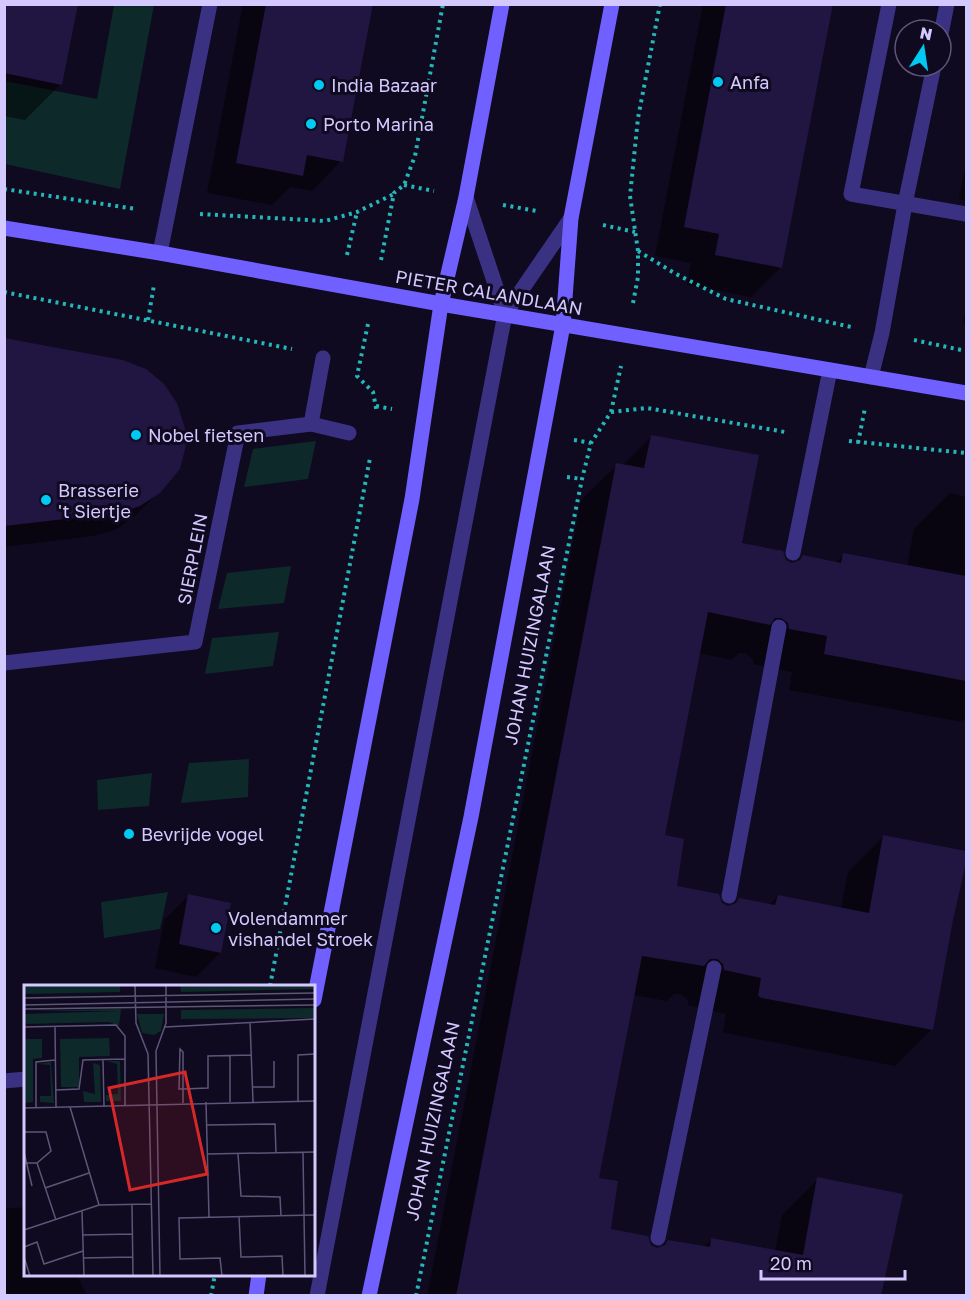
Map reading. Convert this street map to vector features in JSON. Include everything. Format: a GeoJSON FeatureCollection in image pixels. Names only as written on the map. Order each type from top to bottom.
{"type":"FeatureCollection","features":[{"type":"Feature","properties":{"kind":"main road","name":"JOHAN HUIZINGALAAN"},"geometry":{"type":"LineString","coordinates":[[315,995],[412,499],[441,304],[466,197],[502,4]]}},
{"type":"Feature","properties":{"kind":"main road","name":"JOHAN HUIZINGALAAN"},"geometry":{"type":"LineString","coordinates":[[369,1296],[471,817],[563,325],[571,218],[612,4]]}},
{"type":"Feature","properties":{"kind":"main road","name":"PIETER CALANDLAAN"},"geometry":{"type":"LineString","coordinates":[[4,228],[966,393]]}},
{"type":"Feature","properties":{"kind":"main road"},"geometry":{"type":"LineString","coordinates":[[256,1296],[259,1276]]}},
{"type":"Feature","properties":{"kind":"street"},"geometry":{"type":"LineString","coordinates":[[160,253],[210,4]]}},
{"type":"Feature","properties":{"kind":"street"},"geometry":{"type":"LineString","coordinates":[[889,4],[852,194],[966,214]]}},
{"type":"Feature","properties":{"kind":"street"},"geometry":{"type":"LineString","coordinates":[[871,377],[882,333],[905,204],[931,78]]}},
{"type":"Feature","properties":{"kind":"street","name":"JOHAN HUIZINGALAAN"},"geometry":{"type":"LineString","coordinates":[[466,197],[505,314]]}},
{"type":"Feature","properties":{"kind":"street","name":"JOHAN HUIZINGALAAN"},"geometry":{"type":"LineString","coordinates":[[317,1296],[505,314],[571,218]]}},
{"type":"Feature","properties":{"kind":"street"},"geometry":{"type":"LineString","coordinates":[[323,358],[311,424],[349,433]]}},
{"type":"Feature","properties":{"kind":"street"},"geometry":{"type":"LineString","coordinates":[[793,553],[830,370]]}},
{"type":"Feature","properties":{"kind":"street","name":"SIERPLEIN"},"geometry":{"type":"LineString","coordinates":[[4,663],[195,642],[238,433],[311,424]]}},
{"type":"Feature","properties":{"kind":"street"},"geometry":{"type":"LineString","coordinates":[[729,896],[779,627]]}},
{"type":"Feature","properties":{"kind":"street"},"geometry":{"type":"LineString","coordinates":[[658,1238],[714,968]]}},
{"type":"Feature","properties":{"kind":"street"},"geometry":{"type":"LineString","coordinates":[[4,1081],[24,1079]]}},
{"type":"Feature","properties":{"kind":"path"},"geometry":{"type":"LineString","coordinates":[[357,376],[394,194],[404,185],[415,156],[443,4]]}},
{"type":"Feature","properties":{"kind":"path","name":"JOHAN HUIZINGALAAN"},"geometry":{"type":"LineString","coordinates":[[416,1296],[580,487],[591,443],[611,412],[627,336],[638,276],[638,251],[630,196],[638,118],[660,4]]}},
{"type":"Feature","properties":{"kind":"path"},"geometry":{"type":"LineString","coordinates":[[404,185],[635,232]]}},
{"type":"Feature","properties":{"kind":"path"},"geometry":{"type":"LineString","coordinates":[[638,251],[676,274],[726,299],[966,351]]}},
{"type":"Feature","properties":{"kind":"path"},"geometry":{"type":"LineString","coordinates":[[4,292],[306,352],[323,358],[357,376],[373,392],[378,420]]}},
{"type":"Feature","properties":{"kind":"path"},"geometry":{"type":"LineString","coordinates":[[270,985],[372,448]]}},
{"type":"Feature","properties":{"kind":"path"},"geometry":{"type":"LineString","coordinates":[[211,1296],[215,1276]]}},
{"type":"Feature","properties":{"kind":"green space"},"geometry":{"type":"Polygon","coordinates":[[[114,5],[154,5],[120,189],[5,164],[5,81],[97,99],[114,5]]]}},
{"type":"Feature","properties":{"kind":"green space"},"geometry":{"type":"Polygon","coordinates":[[[316,441],[308,479],[244,487],[253,449],[316,441]]]}},
{"type":"Feature","properties":{"kind":"green space"},"geometry":{"type":"Polygon","coordinates":[[[291,566],[284,603],[218,609],[227,573],[291,566]]]}},
{"type":"Feature","properties":{"kind":"green space"},"geometry":{"type":"Polygon","coordinates":[[[279,632],[273,666],[205,674],[212,638],[279,632]]]}},
{"type":"Feature","properties":{"kind":"green space"},"geometry":{"type":"Polygon","coordinates":[[[249,759],[248,797],[181,803],[189,763],[249,759]]]}},
{"type":"Feature","properties":{"kind":"green space"},"geometry":{"type":"Polygon","coordinates":[[[152,773],[149,806],[98,810],[97,780],[152,773]]]}},
{"type":"Feature","properties":{"kind":"green space"},"geometry":{"type":"Polygon","coordinates":[[[168,892],[160,929],[104,938],[101,902],[168,892]]]}},
{"type":"Feature","properties":{"kind":"building"},"geometry":{"type":"Polygon","coordinates":[[[4,4],[78,4],[62,85],[4,73],[4,4]]]}},
{"type":"Feature","properties":{"kind":"building"},"geometry":{"type":"Polygon","coordinates":[[[266,4],[373,4],[343,162],[307,155],[303,176],[236,163],[266,4]]]}},
{"type":"Feature","properties":{"kind":"building"},"geometry":{"type":"Polygon","coordinates":[[[726,4],[833,4],[782,268],[715,255],[719,234],[684,227],[726,4]]]}},
{"type":"Feature","properties":{"kind":"building"},"geometry":{"type":"Polygon","coordinates":[[[4,338],[123,360],[146,369],[164,384],[177,403],[188,438],[180,469],[160,493],[140,506],[118,513],[4,526],[4,338]]]}},
{"type":"Feature","properties":{"kind":"building"},"geometry":{"type":"Polygon","coordinates":[[[651,435],[759,455],[742,543],[783,551],[786,560],[792,563],[800,560],[803,555],[841,563],[843,553],[966,576],[966,681],[824,654],[827,636],[789,629],[788,623],[781,618],[775,618],[770,625],[708,612],[665,835],[684,839],[677,886],[719,894],[722,903],[728,906],[736,903],[739,898],[775,905],[778,895],[869,913],[883,835],[966,851],[966,863],[933,1030],[762,998],[758,996],[761,978],[724,970],[723,964],[717,959],[710,959],[704,966],[642,956],[599,1178],[618,1181],[611,1229],[648,1236],[651,1245],[657,1248],[665,1245],[668,1240],[710,1247],[711,1238],[803,1255],[817,1177],[903,1194],[881,1296],[456,1296],[616,463],[644,468],[651,435]]]}},
{"type":"Feature","properties":{"kind":"building"},"geometry":{"type":"Polygon","coordinates":[[[188,894],[231,903],[221,953],[179,944],[188,894]]]}},
{"type":"Feature","properties":{"kind":"place","name":"Anfa"},"geometry":{"type":"Point","coordinates":[718,82]}},
{"type":"Feature","properties":{"kind":"place","name":"India Bazaar"},"geometry":{"type":"Point","coordinates":[319,85]}},
{"type":"Feature","properties":{"kind":"place","name":"Porto Marina"},"geometry":{"type":"Point","coordinates":[311,124]}},
{"type":"Feature","properties":{"kind":"place","name":"Nobel fietsen"},"geometry":{"type":"Point","coordinates":[136,435]}},
{"type":"Feature","properties":{"kind":"place","name":"Brasserie 't Siertje"},"geometry":{"type":"Point","coordinates":[46,500]}},
{"type":"Feature","properties":{"kind":"place","name":"Bevrijde vogel"},"geometry":{"type":"Point","coordinates":[129,834]}},
{"type":"Feature","properties":{"kind":"place","name":"Volendammer vishandel Stroek"},"geometry":{"type":"Point","coordinates":[216,928]}}]}
